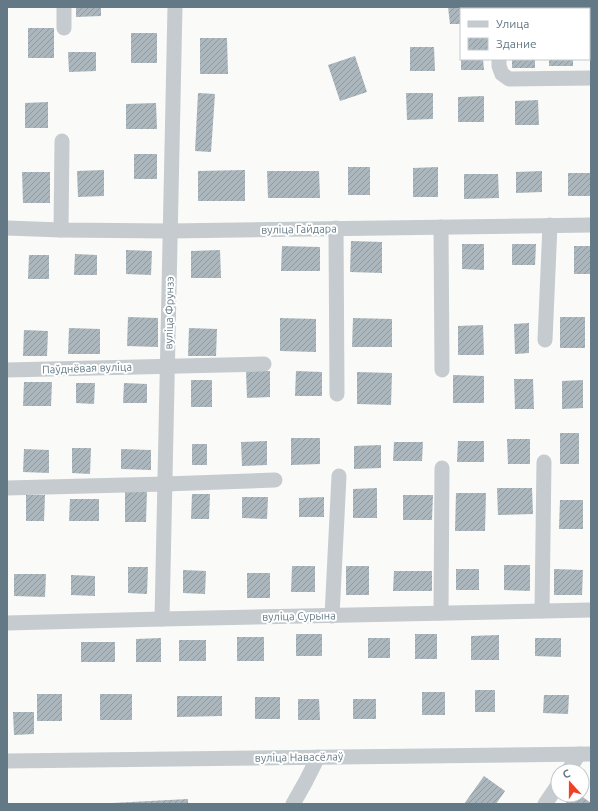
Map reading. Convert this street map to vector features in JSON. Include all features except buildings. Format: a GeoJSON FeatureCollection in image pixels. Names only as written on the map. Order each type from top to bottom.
{"type":"FeatureCollection","features":[{"type":"Feature","properties":{"kind":"street"},"geometry":{"type":"LineString","coordinates":[[64,7],[64,28]]}},
{"type":"Feature","properties":{"kind":"street","name":"вуліца Фрунзэ"},"geometry":{"type":"LineString","coordinates":[[162,619],[175,7]]}},
{"type":"Feature","properties":{"kind":"street"},"geometry":{"type":"LineString","coordinates":[[499,60],[499,66],[502,74],[509,78],[591,78]]}},
{"type":"Feature","properties":{"kind":"street"},"geometry":{"type":"LineString","coordinates":[[61,230],[62,141]]}},
{"type":"Feature","properties":{"kind":"street"},"geometry":{"type":"LineString","coordinates":[[545,340],[550,225]]}},
{"type":"Feature","properties":{"kind":"street","name":"вуліца Гайдара"},"geometry":{"type":"LineString","coordinates":[[7,228],[170,231],[591,225]]}},
{"type":"Feature","properties":{"kind":"street"},"geometry":{"type":"LineString","coordinates":[[441,227],[442,370]]}},
{"type":"Feature","properties":{"kind":"street"},"geometry":{"type":"LineString","coordinates":[[336,228],[337,394]]}},
{"type":"Feature","properties":{"kind":"street","name":"Паўднёвая вуліца"},"geometry":{"type":"LineString","coordinates":[[7,370],[264,364]]}},
{"type":"Feature","properties":{"kind":"street"},"geometry":{"type":"LineString","coordinates":[[542,611],[544,462]]}},
{"type":"Feature","properties":{"kind":"street"},"geometry":{"type":"LineString","coordinates":[[441,613],[442,468]]}},
{"type":"Feature","properties":{"kind":"street"},"geometry":{"type":"LineString","coordinates":[[332,616],[339,476]]}},
{"type":"Feature","properties":{"kind":"street"},"geometry":{"type":"LineString","coordinates":[[7,488],[275,480]]}},
{"type":"Feature","properties":{"kind":"street","name":"вуліца Сурына"},"geometry":{"type":"LineString","coordinates":[[7,623],[591,610]]}},
{"type":"Feature","properties":{"kind":"street"},"geometry":{"type":"LineString","coordinates":[[576,763],[585,754]]}},
{"type":"Feature","properties":{"kind":"street","name":"вуліца Навасёлаў"},"geometry":{"type":"LineString","coordinates":[[7,761],[585,754]]}},
{"type":"Feature","properties":{"kind":"street"},"geometry":{"type":"LineString","coordinates":[[293,804],[318,757]]}}]}
